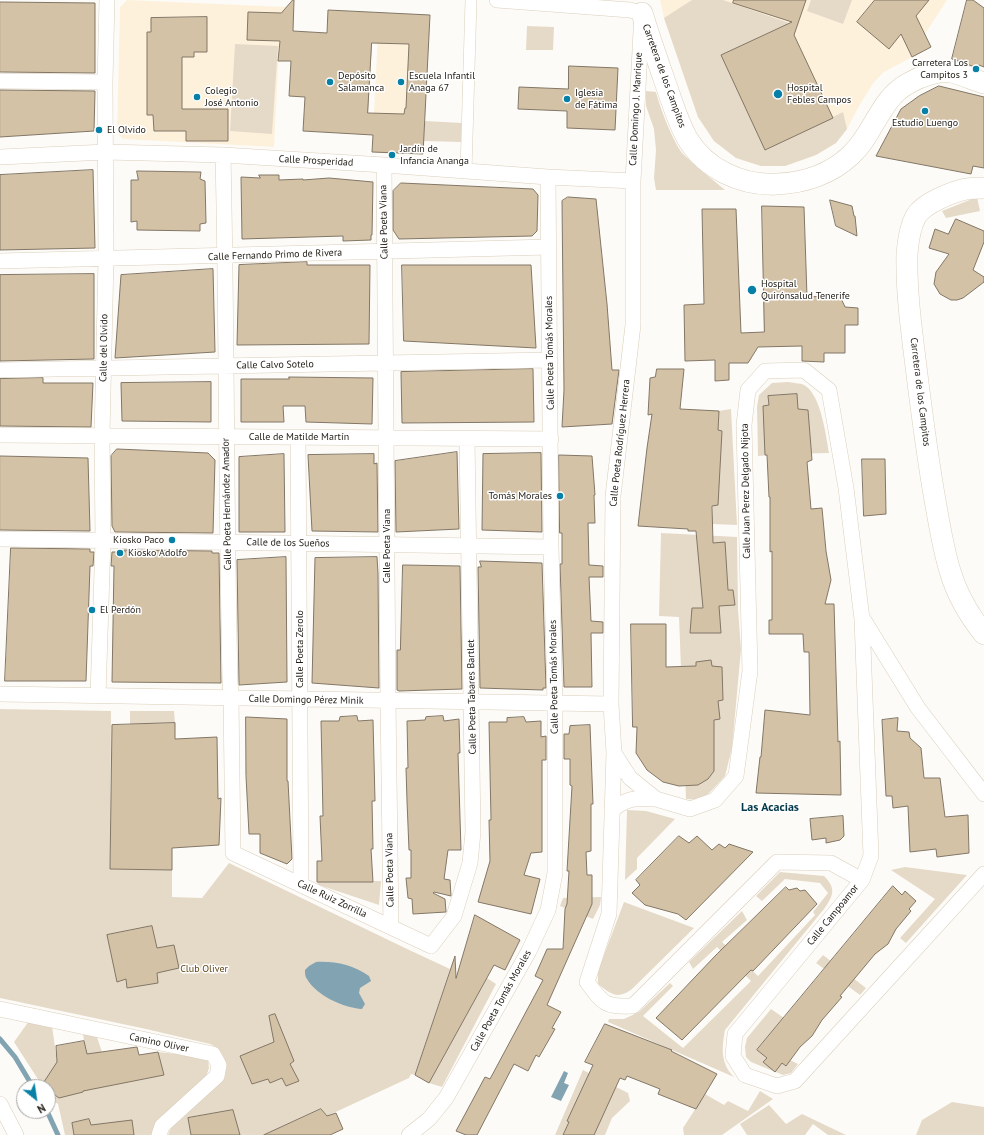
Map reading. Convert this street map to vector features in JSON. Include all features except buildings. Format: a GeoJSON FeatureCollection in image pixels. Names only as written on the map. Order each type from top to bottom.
{"type":"FeatureCollection","features":[{"type":"Feature","properties":{"kind":"main road","name":"Carretera de los Campitos"},"geometry":{"type":"LineString","coordinates":[[642,13],[676,115],[688,139],[701,155],[720,170],[737,179],[755,184],[765,185],[801,182],[826,173],[839,165],[852,155],[866,137],[888,100],[896,91],[908,83],[940,72],[951,72],[984,83]]}},
{"type":"Feature","properties":{"kind":"main road","name":"Carretera de los Campitos"},"geometry":{"type":"LineString","coordinates":[[984,188],[966,189],[950,194],[935,200],[925,207],[917,214],[912,225],[907,253],[909,306],[922,421],[939,523],[950,572],[969,614],[984,634]]}},
{"type":"Feature","properties":{"kind":"street","name":"Calle del Olvido"},"geometry":{"type":"LineString","coordinates":[[98,696],[106,259],[105,82],[107,0]]}},
{"type":"Feature","properties":{"kind":"street"},"geometry":{"type":"LineString","coordinates":[[466,170],[471,0]]}},
{"type":"Feature","properties":{"kind":"street"},"geometry":{"type":"LineString","coordinates":[[497,0],[630,10],[642,13]]}},
{"type":"Feature","properties":{"kind":"street","name":"Calle Domingo J. Manrique"},"geometry":{"type":"LineString","coordinates":[[633,181],[642,13]]}},
{"type":"Feature","properties":{"kind":"street"},"geometry":{"type":"LineString","coordinates":[[0,81],[105,82]]}},
{"type":"Feature","properties":{"kind":"street","name":"Calle Prosperidad"},"geometry":{"type":"LineString","coordinates":[[0,157],[106,152],[223,155],[466,170],[548,177],[633,181]]}},
{"type":"Feature","properties":{"kind":"street","name":"Calle Poeta Hernández Amador"},"geometry":{"type":"LineString","coordinates":[[223,155],[226,256],[225,366],[227,542],[230,680],[232,698],[233,853]]}},
{"type":"Feature","properties":{"kind":"street","name":"Calle Poeta Viana"},"geometry":{"type":"LineString","coordinates":[[384,165],[391,927]]}},
{"type":"Feature","properties":{"kind":"street","name":"Calle Poeta Tomás Morales"},"geometry":{"type":"LineString","coordinates":[[409,1135],[429,1119],[446,1098],[530,951],[548,910],[555,873],[555,704],[551,547],[548,177]]}},
{"type":"Feature","properties":{"kind":"street","name":"Calle Poeta Rodríguez Herrera"},"geometry":{"type":"LineString","coordinates":[[614,753],[612,704],[613,496],[633,325],[633,181]]}},
{"type":"Feature","properties":{"kind":"street","name":"Calle Fernando Primo de Rivera"},"geometry":{"type":"LineString","coordinates":[[0,261],[549,247]]}},
{"type":"Feature","properties":{"kind":"street","name":"Calle Calvo Sotelo"},"geometry":{"type":"LineString","coordinates":[[0,370],[550,360]]}},
{"type":"Feature","properties":{"kind":"street","name":"Calle Juan Perez Delgado Nijota"},"geometry":{"type":"LineString","coordinates":[[612,810],[620,803],[631,799],[656,800],[690,809],[715,800],[736,776],[750,671],[744,425],[748,390],[765,371],[804,370],[829,390],[846,488],[862,619],[871,856],[862,880]]}},
{"type":"Feature","properties":{"kind":"street","name":"Calle de Matilde Martín"},"geometry":{"type":"LineString","coordinates":[[0,435],[551,439]]}},
{"type":"Feature","properties":{"kind":"street","name":"Calle Poeta Zerolo"},"geometry":{"type":"LineString","coordinates":[[298,437],[301,885]]}},
{"type":"Feature","properties":{"kind":"street","name":"Calle Poeta Tabares Bartlet"},"geometry":{"type":"LineString","coordinates":[[431,946],[454,916],[470,863],[473,832],[470,546],[467,439]]}},
{"type":"Feature","properties":{"kind":"street","name":"Calle de los Sueños"},"geometry":{"type":"LineString","coordinates":[[0,539],[551,547]]}},
{"type":"Feature","properties":{"kind":"street","name":"Calle Juan Perez Delgado Nijota"},"geometry":{"type":"LineString","coordinates":[[862,619],[918,708],[984,794]]}},
{"type":"Feature","properties":{"kind":"street","name":"Calle Domingo Pérez Minik"},"geometry":{"type":"LineString","coordinates":[[0,694],[472,703],[612,704]]}},
{"type":"Feature","properties":{"kind":"street","name":"Calle Juan Perez Delgado Nijota"},"geometry":{"type":"LineString","coordinates":[[614,753],[630,778],[656,800]]}},
{"type":"Feature","properties":{"kind":"street","name":"Calle Campoamor"},"geometry":{"type":"LineString","coordinates":[[614,753],[609,914],[587,982],[600,999],[615,1007],[633,1006],[777,862],[831,863],[862,880],[735,1034],[733,1056],[745,1075],[777,1086],[795,1081],[984,874]]}},
{"type":"Feature","properties":{"kind":"street","name":"Calle Ruiz Zorrilla"},"geometry":{"type":"LineString","coordinates":[[233,853],[431,946]]}},
{"type":"Feature","properties":{"kind":"street","name":"Camino Oliver"},"geometry":{"type":"LineString","coordinates":[[0,1009],[213,1054],[219,1065],[217,1076],[162,1126],[159,1135]]}},
{"type":"Feature","properties":{"kind":"street"},"geometry":{"type":"LineString","coordinates":[[0,1104],[16,1135]]}},
{"type":"Feature","properties":{"kind":"shaded area","name":"Colegio José Antonio"},"geometry":{"type":"Polygon","coordinates":[[[127,0],[286,7],[281,13],[274,147],[123,139],[117,133],[120,7],[127,0]]]}},
{"type":"Feature","properties":{"kind":"shaded area","name":"Hospital Febles Campos"},"geometry":{"type":"Polygon","coordinates":[[[660,0],[947,0],[925,34],[931,47],[884,72],[874,82],[847,129],[836,143],[816,155],[785,166],[761,166],[736,158],[714,141],[698,117],[664,18],[660,0]]]}},
{"type":"Feature","properties":{"kind":"shaded area","name":"Escuela Infantil Anaga 67"},"geometry":{"type":"Polygon","coordinates":[[[379,13],[430,15],[423,154],[372,152],[379,13]]]}},
{"type":"Feature","properties":{"kind":"green space"},"geometry":{"type":"Polygon","coordinates":[[[692,0],[723,0],[789,23],[721,55],[766,150],[843,112],[847,129],[836,143],[816,155],[785,166],[761,166],[736,158],[714,141],[698,117],[664,18],[692,0]]]}},
{"type":"Feature","properties":{"kind":"green space"},"geometry":{"type":"Polygon","coordinates":[[[811,0],[852,0],[843,24],[807,11],[811,0]]]}},
{"type":"Feature","properties":{"kind":"green space"},"geometry":{"type":"Polygon","coordinates":[[[527,26],[554,27],[553,50],[526,50],[527,26]]]}},
{"type":"Feature","properties":{"kind":"green space"},"geometry":{"type":"Polygon","coordinates":[[[235,44],[278,46],[272,134],[230,131],[235,44]]]}},
{"type":"Feature","properties":{"kind":"green space"},"geometry":{"type":"Polygon","coordinates":[[[646,91],[656,92],[660,107],[679,149],[698,168],[725,190],[656,190],[654,178],[656,150],[654,129],[646,106],[646,91]]]}},
{"type":"Feature","properties":{"kind":"green space"},"geometry":{"type":"Polygon","coordinates":[[[425,121],[462,123],[461,142],[423,141],[425,121]]]}},
{"type":"Feature","properties":{"kind":"green space"},"geometry":{"type":"Polygon","coordinates":[[[977,197],[980,211],[946,218],[942,211],[977,197]]]}},
{"type":"Feature","properties":{"kind":"green space"},"geometry":{"type":"Polygon","coordinates":[[[788,382],[804,385],[815,397],[822,416],[829,453],[758,456],[757,407],[759,395],[772,383],[788,382]]]}},
{"type":"Feature","properties":{"kind":"green space"},"geometry":{"type":"Polygon","coordinates":[[[731,409],[737,525],[712,524],[719,411],[731,409]]]}},
{"type":"Feature","properties":{"kind":"green space"},"geometry":{"type":"Polygon","coordinates":[[[661,533],[737,537],[738,609],[741,649],[732,748],[725,776],[702,800],[686,799],[679,617],[659,616],[661,533]]]}},
{"type":"Feature","properties":{"kind":"green space","name":"Club Oliver"},"geometry":{"type":"Polygon","coordinates":[[[0,709],[111,711],[110,869],[172,870],[172,897],[202,898],[229,863],[450,969],[415,1075],[411,1074],[409,1078],[327,1116],[321,1109],[280,1128],[283,1135],[168,1135],[171,1128],[181,1115],[224,1077],[226,1072],[226,1062],[218,1049],[210,1044],[146,1029],[0,998],[0,709]]]}},
{"type":"Feature","properties":{"kind":"green space"},"geometry":{"type":"Polygon","coordinates":[[[130,711],[174,711],[175,723],[130,725],[130,711]]]}},
{"type":"Feature","properties":{"kind":"green space"},"geometry":{"type":"Polygon","coordinates":[[[627,810],[646,811],[675,819],[637,858],[637,869],[625,880],[627,810]]]}},
{"type":"Feature","properties":{"kind":"green space"},"geometry":{"type":"Polygon","coordinates":[[[905,867],[967,875],[906,943],[900,938],[935,899],[891,870],[905,867]]]}},
{"type":"Feature","properties":{"kind":"green space"},"geometry":{"type":"Polygon","coordinates":[[[780,872],[824,876],[831,885],[832,892],[830,900],[824,909],[725,1030],[723,1055],[729,1072],[734,1077],[608,1022],[609,1019],[624,1019],[639,1012],[670,983],[673,986],[643,1016],[683,1048],[751,981],[717,947],[693,969],[689,962],[742,911],[747,920],[722,942],[758,976],[815,915],[813,912],[828,893],[820,883],[785,879],[762,901],[756,896],[780,872]]]}},
{"type":"Feature","properties":{"kind":"green space"},"geometry":{"type":"Polygon","coordinates":[[[381,881],[379,905],[319,885],[317,882],[381,881]]]}},
{"type":"Feature","properties":{"kind":"green space"},"geometry":{"type":"Polygon","coordinates":[[[601,897],[600,905],[593,919],[560,906],[563,898],[601,897]]]}},
{"type":"Feature","properties":{"kind":"green space"},"geometry":{"type":"Polygon","coordinates":[[[624,902],[694,928],[632,989],[618,995],[607,991],[598,984],[598,971],[624,902]]]}},
{"type":"Feature","properties":{"kind":"green space"},"geometry":{"type":"Polygon","coordinates":[[[823,955],[866,988],[860,995],[816,963],[823,955]]]}},
{"type":"Feature","properties":{"kind":"green space"},"geometry":{"type":"Polygon","coordinates":[[[487,978],[496,984],[442,1087],[429,1083],[487,978]]]}},
{"type":"Feature","properties":{"kind":"green space"},"geometry":{"type":"Polygon","coordinates":[[[771,1009],[784,1018],[757,1050],[767,1058],[764,1062],[782,1063],[786,1066],[790,1060],[798,1064],[791,1073],[783,1075],[751,1062],[746,1057],[745,1047],[747,1038],[771,1009]]]}},
{"type":"Feature","properties":{"kind":"green space"},"geometry":{"type":"Polygon","coordinates":[[[29,1021],[52,1026],[57,1061],[84,1041],[83,1034],[97,1037],[102,1052],[163,1075],[158,1052],[208,1059],[209,1068],[205,1080],[158,1122],[151,1135],[65,1135],[58,1104],[56,1102],[56,1079],[38,1079],[14,1042],[29,1021]]]}},
{"type":"Feature","properties":{"kind":"green space"},"geometry":{"type":"Polygon","coordinates":[[[583,1070],[628,1093],[630,1101],[612,1118],[605,1135],[555,1135],[583,1070]]]}},
{"type":"Feature","properties":{"kind":"green space"},"geometry":{"type":"Polygon","coordinates":[[[760,1091],[773,1099],[722,1135],[684,1135],[683,1128],[705,1094],[724,1105],[728,1101],[748,1111],[760,1091]]]}},
{"type":"Feature","properties":{"kind":"green space"},"geometry":{"type":"Polygon","coordinates":[[[952,1102],[984,1107],[984,1135],[916,1135],[922,1120],[952,1102]]]}},
{"type":"Feature","properties":{"kind":"green space"},"geometry":{"type":"Polygon","coordinates":[[[769,1105],[786,1124],[802,1114],[846,1135],[828,1135],[813,1124],[805,1135],[747,1135],[740,1124],[769,1105]]]}},
{"type":"Feature","properties":{"kind":"water"},"geometry":{"type":"Polygon","coordinates":[[[316,962],[344,964],[369,976],[371,981],[360,988],[359,993],[365,1004],[362,1009],[339,1004],[324,996],[311,985],[305,975],[305,970],[316,962]]]}},
{"type":"Feature","properties":{"kind":"water"},"geometry":{"type":"Polygon","coordinates":[[[564,1071],[568,1073],[564,1083],[569,1085],[561,1101],[551,1097],[564,1071]]]}},
{"type":"Feature","properties":{"kind":"waterway"},"geometry":{"type":"LineString","coordinates":[[0,1039],[15,1057],[28,1079]]}},
{"type":"Feature","properties":{"kind":"waterway"},"geometry":{"type":"LineString","coordinates":[[51,1119],[58,1135]]}},
{"type":"Feature","properties":{"kind":"place","name":"Carretera Los Campitos 3"},"geometry":{"type":"Point","coordinates":[976,69]}},
{"type":"Feature","properties":{"kind":"place","name":"Depósito Salamanca"},"geometry":{"type":"Point","coordinates":[330,82]}},
{"type":"Feature","properties":{"kind":"place","name":"Escuela Infantil Anaga 67"},"geometry":{"type":"Point","coordinates":[401,82]}},
{"type":"Feature","properties":{"kind":"place","name":"Hospital Febles Campos"},"geometry":{"type":"Point","coordinates":[778,94]}},
{"type":"Feature","properties":{"kind":"place","name":"Colegio José Antonio"},"geometry":{"type":"Point","coordinates":[197,97]}},
{"type":"Feature","properties":{"kind":"place","name":"Iglesia de Fátima"},"geometry":{"type":"Point","coordinates":[567,99]}},
{"type":"Feature","properties":{"kind":"place","name":"Estudio Luengo"},"geometry":{"type":"Point","coordinates":[925,111]}},
{"type":"Feature","properties":{"kind":"place","name":"El Olvido"},"geometry":{"type":"Point","coordinates":[99,130]}},
{"type":"Feature","properties":{"kind":"place","name":"Jardín de Infancia Ananga"},"geometry":{"type":"Point","coordinates":[392,155]}},
{"type":"Feature","properties":{"kind":"place","name":"Hospital Quirónsalud Tenerife"},"geometry":{"type":"Point","coordinates":[752,290]}},
{"type":"Feature","properties":{"kind":"place","name":"Tomás Morales"},"geometry":{"type":"Point","coordinates":[560,496]}},
{"type":"Feature","properties":{"kind":"place","name":"Kiosko Paco"},"geometry":{"type":"Point","coordinates":[172,540]}},
{"type":"Feature","properties":{"kind":"place","name":"Kiosko Adolfo"},"geometry":{"type":"Point","coordinates":[120,553]}},
{"type":"Feature","properties":{"kind":"place","name":"El Perdón"},"geometry":{"type":"Point","coordinates":[92,610]}},
{"type":"Feature","properties":{"kind":"district","name":"Las Acacias"},"geometry":{"type":"Point","coordinates":[770,808]}}]}
